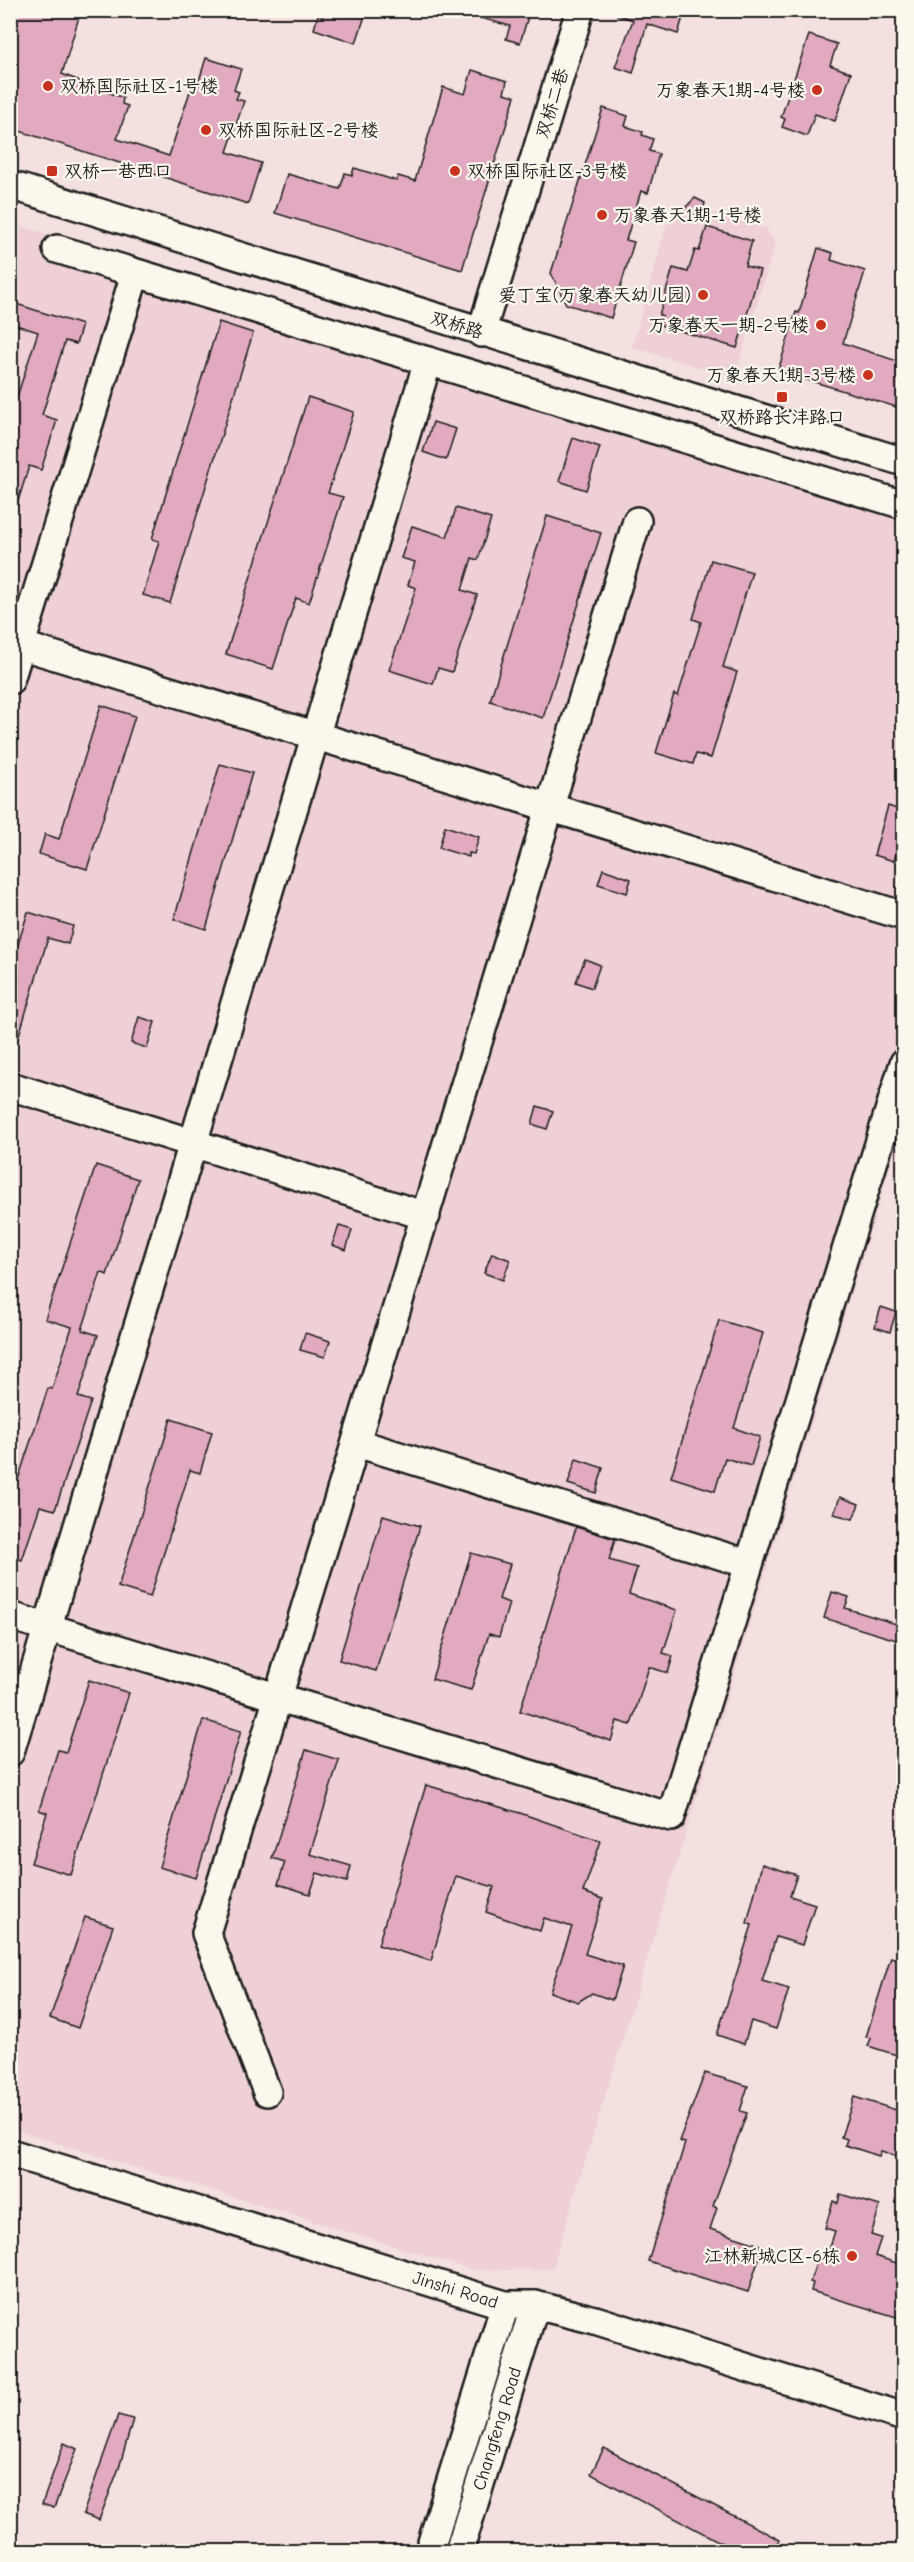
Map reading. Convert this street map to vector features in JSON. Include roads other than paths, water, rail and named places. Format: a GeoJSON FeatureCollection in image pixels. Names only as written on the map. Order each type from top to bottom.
{"type":"FeatureCollection","features":[{"type":"Feature","properties":{"kind":"street","name":"双桥二巷"},"geometry":{"type":"LineString","coordinates":[[481,333],[580,10]]}},
{"type":"Feature","properties":{"kind":"street","name":"双桥路"},"geometry":{"type":"LineString","coordinates":[[10,185],[481,333],[903,462]]}},
{"type":"Feature","properties":{"kind":"street"},"geometry":{"type":"LineString","coordinates":[[57,249],[903,505]]}},
{"type":"Feature","properties":{"kind":"street"},"geometry":{"type":"LineString","coordinates":[[10,680],[16,644],[135,274]]}},
{"type":"Feature","properties":{"kind":"street"},"geometry":{"type":"LineString","coordinates":[[10,1752],[428,361]]}},
{"type":"Feature","properties":{"kind":"street"},"geometry":{"type":"LineString","coordinates":[[267,2092],[206,1933],[426,1216],[547,807],[637,521]]}},
{"type":"Feature","properties":{"kind":"street"},"geometry":{"type":"LineString","coordinates":[[16,644],[903,916]]}},
{"type":"Feature","properties":{"kind":"street"},"geometry":{"type":"LineString","coordinates":[[10,1616],[671,1817],[903,1063]]}},
{"type":"Feature","properties":{"kind":"street"},"geometry":{"type":"LineString","coordinates":[[10,1086],[426,1216]]}},
{"type":"Feature","properties":{"kind":"street"},"geometry":{"type":"LineString","coordinates":[[357,1443],[749,1564]]}},
{"type":"Feature","properties":{"kind":"street","name":"Jinshi Road"},"geometry":{"type":"LineString","coordinates":[[10,2153],[505,2305],[534,2305],[594,2320],[903,2417]]}},
{"type":"Feature","properties":{"kind":"street","name":"Changfeng Road"},"geometry":{"type":"LineString","coordinates":[[429,2552],[505,2305]]}},
{"type":"Feature","properties":{"kind":"street","name":"Changfeng Road"},"geometry":{"type":"LineString","coordinates":[[459,2552],[534,2305]]}},
{"type":"Feature","properties":{"kind":"place","name":"双桥国际社区-1号楼"},"geometry":{"type":"Point","coordinates":[48,86]}},
{"type":"Feature","properties":{"kind":"place","name":"万象春天1期-4号楼"},"geometry":{"type":"Point","coordinates":[817,90]}},
{"type":"Feature","properties":{"kind":"place","name":"双桥国际社区-2号楼"},"geometry":{"type":"Point","coordinates":[206,130]}},
{"type":"Feature","properties":{"kind":"place","name":"双桥一巷西口"},"geometry":{"type":"Point","coordinates":[52,171]}},
{"type":"Feature","properties":{"kind":"place","name":"双桥国际社区-3号楼"},"geometry":{"type":"Point","coordinates":[455,171]}},
{"type":"Feature","properties":{"kind":"place","name":"万象春天1期-1号楼"},"geometry":{"type":"Point","coordinates":[602,215]}},
{"type":"Feature","properties":{"kind":"place","name":"爱丁宝(万象春天幼儿园)"},"geometry":{"type":"Point","coordinates":[703,295]}},
{"type":"Feature","properties":{"kind":"place","name":"万象春天一期-2号楼"},"geometry":{"type":"Point","coordinates":[821,325]}},
{"type":"Feature","properties":{"kind":"place","name":"万象春天1期-3号楼"},"geometry":{"type":"Point","coordinates":[868,375]}},
{"type":"Feature","properties":{"kind":"place","name":"双桥路长沣路口"},"geometry":{"type":"Point","coordinates":[782,397]}},
{"type":"Feature","properties":{"kind":"place","name":"江林新城C区-6栋"},"geometry":{"type":"Point","coordinates":[852,2256]}}]}
